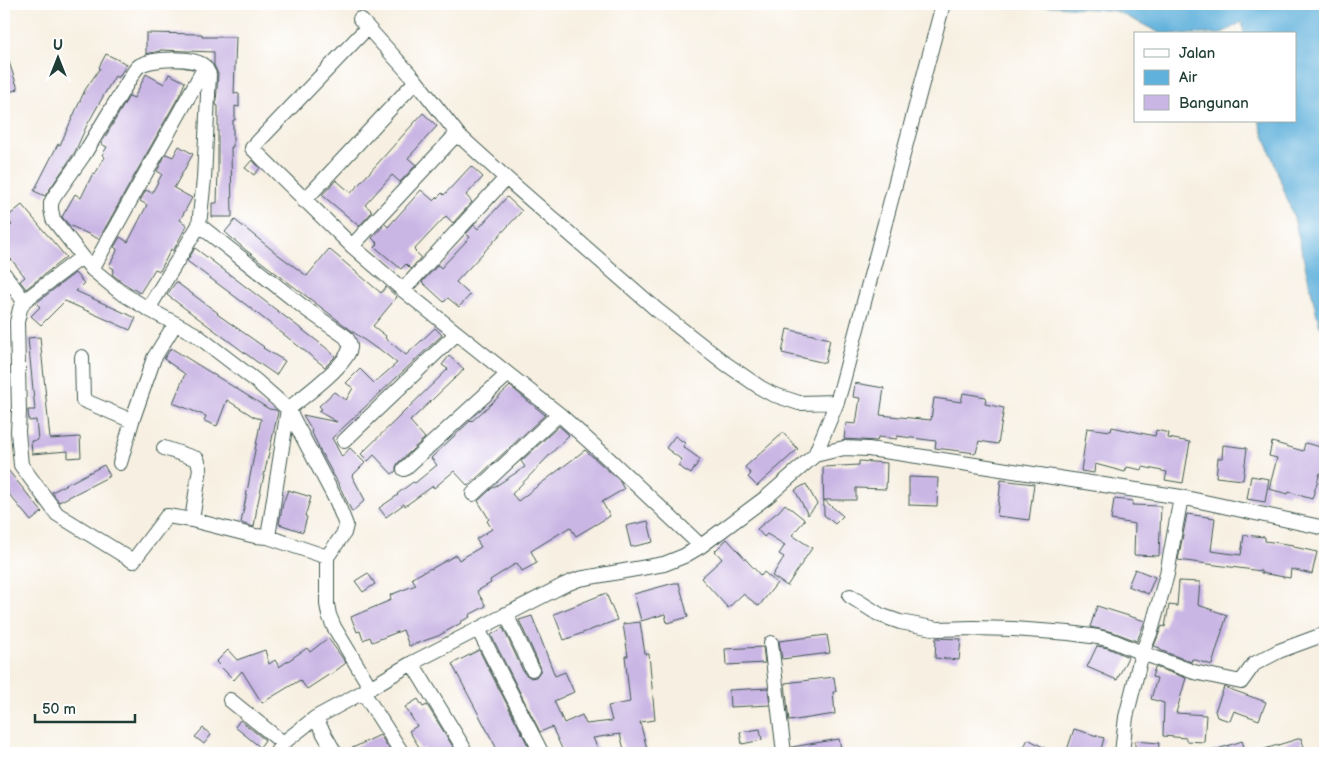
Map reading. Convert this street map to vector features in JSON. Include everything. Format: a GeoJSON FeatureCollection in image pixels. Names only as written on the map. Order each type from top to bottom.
{"type":"FeatureCollection","features":[{"type":"Feature","properties":{"kind":"street"},"geometry":{"type":"LineString","coordinates":[[230,700],[280,748],[315,718],[367,690],[412,662],[564,585],[580,579],[664,564],[684,556],[701,546],[768,496],[815,455],[842,385],[943,4]]}},
{"type":"Feature","properties":{"kind":"street"},"geometry":{"type":"LineString","coordinates":[[701,546],[559,414],[456,333],[352,246],[252,148],[363,23],[416,81],[460,138],[657,310],[726,364],[767,391],[799,403],[837,402]]}},
{"type":"Feature","properties":{"kind":"street"},"geometry":{"type":"LineString","coordinates":[[148,309],[199,225],[204,179],[209,74],[205,67],[194,61],[156,60],[138,67],[83,156],[51,203],[50,209],[53,219],[92,269],[120,292],[148,309],[195,334],[255,380],[288,409],[337,502],[346,525],[344,533],[327,557],[326,591],[329,615],[402,753]]}},
{"type":"Feature","properties":{"kind":"street"},"geometry":{"type":"LineString","coordinates":[[92,269],[205,67]]}},
{"type":"Feature","properties":{"kind":"street"},"geometry":{"type":"LineString","coordinates":[[304,201],[416,81]]}},
{"type":"Feature","properties":{"kind":"street"},"geometry":{"type":"LineString","coordinates":[[352,246],[449,142],[456,137],[460,138]]}},
{"type":"Feature","properties":{"kind":"street"},"geometry":{"type":"LineString","coordinates":[[404,290],[506,178]]}},
{"type":"Feature","properties":{"kind":"street"},"geometry":{"type":"LineString","coordinates":[[199,225],[346,337],[350,343],[347,356],[336,368],[319,385],[288,409],[268,537]]}},
{"type":"Feature","properties":{"kind":"street"},"geometry":{"type":"LineString","coordinates":[[82,257],[24,301],[17,322],[18,432],[22,465],[57,514],[133,561],[167,516],[192,520],[255,536],[268,537],[327,557]]}},
{"type":"Feature","properties":{"kind":"street"},"geometry":{"type":"LineString","coordinates":[[4,274],[24,301]]}},
{"type":"Feature","properties":{"kind":"street"},"geometry":{"type":"LineString","coordinates":[[120,463],[132,421],[154,358],[175,324]]}},
{"type":"Feature","properties":{"kind":"street"},"geometry":{"type":"LineString","coordinates":[[344,441],[456,333]]}},
{"type":"Feature","properties":{"kind":"street"},"geometry":{"type":"LineString","coordinates":[[82,357],[83,400],[132,421]]}},
{"type":"Feature","properties":{"kind":"street"},"geometry":{"type":"LineString","coordinates":[[404,469],[508,374]]}},
{"type":"Feature","properties":{"kind":"street"},"geometry":{"type":"LineString","coordinates":[[473,494],[559,414]]}},
{"type":"Feature","properties":{"kind":"street"},"geometry":{"type":"LineString","coordinates":[[164,448],[197,460],[200,468],[192,520]]}},
{"type":"Feature","properties":{"kind":"street"},"geometry":{"type":"LineString","coordinates":[[815,455],[844,448],[868,449],[1180,497],[1325,528]]}},
{"type":"Feature","properties":{"kind":"street"},"geometry":{"type":"LineString","coordinates":[[1122,753],[1126,718],[1142,653],[1151,631],[1167,574],[1180,497]]}},
{"type":"Feature","properties":{"kind":"street"},"geometry":{"type":"LineString","coordinates":[[850,596],[880,615],[900,622],[938,629],[973,628],[1069,633],[1112,640],[1194,672],[1241,682],[1254,664],[1279,651],[1325,634]]}},
{"type":"Feature","properties":{"kind":"street"},"geometry":{"type":"LineString","coordinates":[[506,614],[532,669]]}},
{"type":"Feature","properties":{"kind":"street"},"geometry":{"type":"LineString","coordinates":[[478,629],[541,752]]}},
{"type":"Feature","properties":{"kind":"street"},"geometry":{"type":"LineString","coordinates":[[772,643],[784,753]]}},
{"type":"Feature","properties":{"kind":"street"},"geometry":{"type":"LineString","coordinates":[[412,662],[463,747]]}},
{"type":"Feature","properties":{"kind":"street"},"geometry":{"type":"LineString","coordinates":[[315,718],[335,753]]}},
{"type":"Feature","properties":{"kind":"water"},"geometry":{"type":"Polygon","coordinates":[[[968,4],[1325,4],[1325,335],[1319,324],[1294,218],[1259,122],[1296,122],[1296,32],[1244,32],[1242,22],[1224,32],[1158,32],[1116,11],[1056,6],[968,4]]]}},
{"type":"Feature","properties":{"kind":"building"},"geometry":{"type":"Polygon","coordinates":[[[146,33],[202,34],[202,37],[236,37],[234,93],[239,94],[239,107],[235,106],[233,147],[231,147],[232,217],[212,217],[212,203],[217,203],[218,169],[218,106],[216,105],[218,74],[214,65],[214,52],[160,50],[146,54],[146,33]]]}},
{"type":"Feature","properties":{"kind":"building"},"geometry":{"type":"Polygon","coordinates":[[[4,53],[6,53],[18,89],[4,94],[4,53]]]}},
{"type":"Feature","properties":{"kind":"building"},"geometry":{"type":"Polygon","coordinates":[[[106,54],[127,64],[118,78],[115,76],[86,127],[75,152],[45,196],[34,191],[58,144],[60,145],[85,90],[100,68],[106,54]]]}},
{"type":"Feature","properties":{"kind":"building"},"geometry":{"type":"Polygon","coordinates":[[[146,74],[164,84],[169,74],[185,82],[99,239],[69,225],[62,217],[75,194],[81,198],[93,173],[95,174],[105,157],[102,155],[107,147],[101,144],[129,96],[134,98],[146,74]]]}},
{"type":"Feature","properties":{"kind":"building"},"geometry":{"type":"Polygon","coordinates":[[[423,113],[437,126],[408,158],[416,165],[400,182],[392,175],[365,205],[372,212],[359,226],[322,195],[336,180],[351,193],[423,113]]]}},
{"type":"Feature","properties":{"kind":"building"},"geometry":{"type":"Polygon","coordinates":[[[179,146],[193,154],[174,188],[192,198],[180,220],[187,225],[173,251],[171,249],[160,271],[155,269],[140,293],[112,274],[114,269],[109,266],[116,253],[117,249],[114,247],[120,237],[128,242],[147,205],[140,201],[146,190],[152,193],[162,174],[157,171],[166,154],[173,157],[179,146]]]}},
{"type":"Feature","properties":{"kind":"building"},"geometry":{"type":"Polygon","coordinates":[[[252,160],[260,168],[254,175],[245,168],[252,160]]]}},
{"type":"Feature","properties":{"kind":"building"},"geometry":{"type":"Polygon","coordinates":[[[471,166],[483,177],[466,195],[472,202],[453,223],[446,216],[414,250],[421,257],[411,269],[406,264],[401,269],[375,247],[378,244],[372,238],[385,224],[388,227],[421,190],[434,201],[442,193],[444,195],[471,166]]]}},
{"type":"Feature","properties":{"kind":"building"},"geometry":{"type":"Polygon","coordinates":[[[507,197],[522,211],[456,282],[470,295],[459,307],[448,298],[444,302],[422,282],[438,265],[441,268],[470,237],[466,234],[474,225],[478,229],[507,197]]]}},
{"type":"Feature","properties":{"kind":"building"},"geometry":{"type":"Polygon","coordinates":[[[22,205],[66,257],[26,289],[20,281],[25,277],[11,259],[4,264],[4,231],[12,225],[6,218],[22,205]]]}},
{"type":"Feature","properties":{"kind":"building"},"geometry":{"type":"Polygon","coordinates":[[[235,220],[307,276],[329,249],[381,293],[386,287],[397,297],[373,326],[406,355],[435,328],[442,335],[332,438],[342,457],[350,448],[365,463],[352,476],[365,500],[352,512],[303,415],[337,422],[318,411],[322,409],[319,406],[334,392],[346,400],[353,388],[346,383],[360,369],[374,383],[397,363],[247,251],[225,232],[235,220]]]}},
{"type":"Feature","properties":{"kind":"building"},"geometry":{"type":"Polygon","coordinates":[[[195,248],[325,347],[335,356],[334,358],[325,367],[187,261],[195,248]]]}},
{"type":"Feature","properties":{"kind":"building"},"geometry":{"type":"Polygon","coordinates":[[[75,273],[84,283],[76,291],[136,318],[130,330],[65,301],[41,325],[31,316],[40,307],[36,303],[75,273]]]}},
{"type":"Feature","properties":{"kind":"building"},"geometry":{"type":"Polygon","coordinates":[[[176,282],[263,348],[285,361],[276,375],[167,295],[176,282]]]}},
{"type":"Feature","properties":{"kind":"building"},"geometry":{"type":"Polygon","coordinates":[[[787,329],[830,339],[825,363],[782,353],[787,329]]]}},
{"type":"Feature","properties":{"kind":"building"},"geometry":{"type":"Polygon","coordinates":[[[40,337],[50,439],[80,437],[81,457],[68,458],[68,451],[32,454],[31,441],[38,440],[36,420],[29,421],[28,410],[35,410],[28,338],[40,337]]]}},
{"type":"Feature","properties":{"kind":"building"},"geometry":{"type":"Polygon","coordinates":[[[171,348],[269,409],[278,412],[254,527],[241,523],[261,419],[254,417],[227,400],[217,426],[204,421],[206,416],[173,403],[185,374],[164,359],[171,348]]]}},
{"type":"Feature","properties":{"kind":"building"},"geometry":{"type":"Polygon","coordinates":[[[449,356],[464,369],[410,421],[425,438],[398,463],[396,471],[392,474],[374,455],[368,461],[361,454],[448,369],[442,365],[449,356]]]}},
{"type":"Feature","properties":{"kind":"building"},"geometry":{"type":"Polygon","coordinates":[[[855,383],[884,388],[880,415],[931,420],[934,398],[961,402],[963,393],[986,397],[985,404],[1004,408],[998,444],[979,441],[976,453],[935,448],[936,441],[897,436],[897,439],[878,437],[877,441],[844,439],[846,423],[856,424],[860,398],[853,397],[855,383]]]}},
{"type":"Feature","properties":{"kind":"building"},"geometry":{"type":"Polygon","coordinates":[[[510,386],[545,415],[468,486],[454,471],[434,488],[433,486],[386,517],[379,508],[437,465],[431,458],[510,386]]]}},
{"type":"Feature","properties":{"kind":"building"},"geometry":{"type":"Polygon","coordinates":[[[559,426],[569,435],[512,494],[518,501],[585,450],[619,480],[624,489],[602,502],[610,516],[576,536],[570,527],[531,551],[537,563],[522,571],[517,563],[490,580],[491,583],[477,591],[486,606],[438,636],[409,646],[403,630],[372,642],[370,637],[363,640],[360,631],[357,632],[351,617],[391,600],[390,595],[416,585],[412,578],[456,555],[459,560],[481,547],[476,539],[492,529],[487,521],[489,519],[478,501],[491,489],[525,467],[521,461],[559,426]]]}},
{"type":"Feature","properties":{"kind":"building"},"geometry":{"type":"Polygon","coordinates":[[[1112,427],[1155,436],[1156,430],[1169,433],[1168,438],[1190,442],[1183,483],[1165,480],[1167,472],[1143,467],[1142,470],[1127,467],[1125,472],[1095,464],[1094,473],[1081,471],[1087,428],[1111,431],[1112,427]]]}},
{"type":"Feature","properties":{"kind":"building"},"geometry":{"type":"Polygon","coordinates":[[[783,433],[798,449],[757,486],[748,477],[751,474],[745,467],[783,433]]]}},
{"type":"Feature","properties":{"kind":"building"},"geometry":{"type":"Polygon","coordinates":[[[675,436],[685,443],[683,447],[700,459],[691,474],[678,466],[682,460],[666,448],[675,436]]]}},
{"type":"Feature","properties":{"kind":"building"},"geometry":{"type":"Polygon","coordinates":[[[1272,442],[1303,451],[1305,443],[1325,448],[1325,475],[1320,473],[1312,499],[1289,492],[1288,494],[1269,489],[1277,458],[1269,456],[1272,442]]]}},
{"type":"Feature","properties":{"kind":"building"},"geometry":{"type":"Polygon","coordinates":[[[1223,445],[1247,448],[1243,480],[1216,477],[1218,458],[1222,458],[1223,445]]]}},
{"type":"Feature","properties":{"kind":"building"},"geometry":{"type":"Polygon","coordinates":[[[859,461],[887,463],[886,489],[856,488],[856,500],[824,500],[843,516],[835,524],[824,515],[823,467],[859,465],[859,461]]]}},
{"type":"Feature","properties":{"kind":"building"},"geometry":{"type":"Polygon","coordinates":[[[4,465],[42,512],[31,521],[4,488],[4,465]]]}},
{"type":"Feature","properties":{"kind":"building"},"geometry":{"type":"Polygon","coordinates":[[[104,465],[110,476],[59,502],[52,492],[104,465]]]}},
{"type":"Feature","properties":{"kind":"building"},"geometry":{"type":"Polygon","coordinates":[[[1251,476],[1269,479],[1265,502],[1247,499],[1251,476]]]}},
{"type":"Feature","properties":{"kind":"building"},"geometry":{"type":"Polygon","coordinates":[[[909,477],[938,478],[937,506],[909,505],[909,477]]]}},
{"type":"Feature","properties":{"kind":"building"},"geometry":{"type":"Polygon","coordinates":[[[1001,480],[1034,484],[1029,520],[997,516],[1001,480]]]}},
{"type":"Feature","properties":{"kind":"building"},"geometry":{"type":"Polygon","coordinates":[[[806,484],[817,504],[808,515],[795,490],[806,484]]]}},
{"type":"Feature","properties":{"kind":"building"},"geometry":{"type":"Polygon","coordinates":[[[288,490],[311,497],[305,516],[307,517],[303,532],[279,524],[283,503],[288,490]]]}},
{"type":"Feature","properties":{"kind":"building"},"geometry":{"type":"Polygon","coordinates":[[[1114,499],[1133,501],[1132,505],[1161,506],[1159,556],[1134,555],[1135,524],[1111,520],[1114,499]]]}},
{"type":"Feature","properties":{"kind":"building"},"geometry":{"type":"Polygon","coordinates":[[[785,504],[805,520],[792,535],[812,548],[787,586],[772,576],[784,557],[779,554],[785,545],[767,534],[764,537],[757,529],[785,504]]]}},
{"type":"Feature","properties":{"kind":"building"},"geometry":{"type":"Polygon","coordinates":[[[1187,514],[1215,518],[1211,551],[1241,555],[1244,535],[1265,537],[1265,541],[1294,545],[1294,547],[1317,552],[1312,574],[1291,569],[1290,578],[1261,573],[1261,571],[1178,560],[1187,514]]]}},
{"type":"Feature","properties":{"kind":"building"},"geometry":{"type":"Polygon","coordinates":[[[648,521],[653,542],[631,547],[626,526],[648,521]]]}},
{"type":"Feature","properties":{"kind":"building"},"geometry":{"type":"Polygon","coordinates":[[[727,539],[761,576],[764,572],[777,583],[759,606],[743,594],[728,608],[701,578],[722,559],[715,551],[727,539]]]}},
{"type":"Feature","properties":{"kind":"building"},"geometry":{"type":"Polygon","coordinates":[[[1135,569],[1155,577],[1148,594],[1128,586],[1135,569]]]}},
{"type":"Feature","properties":{"kind":"building"},"geometry":{"type":"Polygon","coordinates":[[[368,573],[375,584],[363,592],[355,581],[368,573]]]}},
{"type":"Feature","properties":{"kind":"building"},"geometry":{"type":"Polygon","coordinates":[[[1179,581],[1200,582],[1198,605],[1227,615],[1212,665],[1192,659],[1191,662],[1154,646],[1162,626],[1165,627],[1169,605],[1177,606],[1179,581]]]}},
{"type":"Feature","properties":{"kind":"building"},"geometry":{"type":"Polygon","coordinates":[[[679,583],[688,617],[667,623],[665,614],[641,621],[634,594],[679,583]]]}},
{"type":"Feature","properties":{"kind":"building"},"geometry":{"type":"Polygon","coordinates":[[[606,593],[617,620],[564,640],[554,614],[606,593]]]}},
{"type":"Feature","properties":{"kind":"building"},"geometry":{"type":"Polygon","coordinates":[[[1097,606],[1145,621],[1137,641],[1113,632],[1090,627],[1097,606]]]}},
{"type":"Feature","properties":{"kind":"building"},"geometry":{"type":"Polygon","coordinates":[[[532,616],[555,676],[565,672],[574,692],[554,701],[564,723],[582,715],[586,724],[612,721],[608,706],[630,702],[625,656],[628,656],[623,624],[640,622],[645,654],[649,654],[655,720],[640,722],[648,753],[625,753],[620,734],[593,738],[600,753],[564,753],[552,727],[540,732],[491,635],[503,628],[524,673],[531,678],[536,677],[541,670],[540,666],[519,620],[532,616]]]}},
{"type":"Feature","properties":{"kind":"building"},"geometry":{"type":"Polygon","coordinates":[[[827,635],[830,653],[782,659],[779,641],[827,635]]]}},
{"type":"Feature","properties":{"kind":"building"},"geometry":{"type":"Polygon","coordinates":[[[328,638],[346,663],[307,689],[300,680],[262,703],[242,671],[234,680],[216,662],[228,650],[237,660],[265,650],[269,664],[275,660],[279,667],[307,648],[310,652],[328,638]]]}},
{"type":"Feature","properties":{"kind":"building"},"geometry":{"type":"Polygon","coordinates":[[[936,638],[961,639],[959,660],[935,658],[936,638]]]}},
{"type":"Feature","properties":{"kind":"building"},"geometry":{"type":"Polygon","coordinates":[[[1097,646],[1108,648],[1128,657],[1117,680],[1087,667],[1097,646]]]}},
{"type":"Feature","properties":{"kind":"building"},"geometry":{"type":"Polygon","coordinates":[[[763,647],[765,663],[726,665],[725,649],[763,647]]]}},
{"type":"Feature","properties":{"kind":"building"},"geometry":{"type":"Polygon","coordinates":[[[479,650],[532,753],[499,753],[452,664],[479,650]]]}},
{"type":"Feature","properties":{"kind":"building"},"geometry":{"type":"Polygon","coordinates":[[[1155,667],[1186,678],[1176,713],[1206,715],[1204,742],[1186,741],[1186,738],[1163,736],[1164,703],[1151,699],[1157,678],[1152,677],[1155,667]]]}},
{"type":"Feature","properties":{"kind":"building"},"geometry":{"type":"Polygon","coordinates":[[[834,677],[836,692],[833,692],[835,714],[789,721],[785,683],[834,677]]]}},
{"type":"Feature","properties":{"kind":"building"},"geometry":{"type":"Polygon","coordinates":[[[1224,687],[1266,702],[1259,720],[1234,711],[1230,721],[1217,717],[1215,711],[1224,687]]]}},
{"type":"Feature","properties":{"kind":"building"},"geometry":{"type":"Polygon","coordinates":[[[768,688],[770,705],[730,707],[729,690],[768,688]]]}},
{"type":"Feature","properties":{"kind":"building"},"geometry":{"type":"Polygon","coordinates":[[[418,699],[423,707],[427,705],[457,753],[427,753],[424,748],[421,750],[409,731],[417,726],[405,707],[418,699]]]}},
{"type":"Feature","properties":{"kind":"building"},"geometry":{"type":"Polygon","coordinates":[[[240,720],[265,740],[260,747],[235,727],[240,720]]]}},
{"type":"Feature","properties":{"kind":"building"},"geometry":{"type":"Polygon","coordinates":[[[203,728],[211,735],[204,744],[195,737],[203,728]]]}},
{"type":"Feature","properties":{"kind":"building"},"geometry":{"type":"Polygon","coordinates":[[[760,729],[762,740],[742,744],[740,732],[760,729]]]}},
{"type":"Feature","properties":{"kind":"building"},"geometry":{"type":"Polygon","coordinates":[[[1074,729],[1104,738],[1100,753],[1066,753],[1074,729]]]}},
{"type":"Feature","properties":{"kind":"building"},"geometry":{"type":"Polygon","coordinates":[[[380,735],[392,753],[344,753],[344,752],[380,735]]]}},
{"type":"Feature","properties":{"kind":"building"},"geometry":{"type":"Polygon","coordinates":[[[1301,738],[1305,750],[1294,753],[1258,753],[1258,751],[1301,738]]]}},
{"type":"Feature","properties":{"kind":"building"},"geometry":{"type":"Polygon","coordinates":[[[839,739],[842,753],[793,753],[792,747],[839,739]]]}},
{"type":"Feature","properties":{"kind":"building"},"geometry":{"type":"Polygon","coordinates":[[[1028,739],[1054,753],[1021,753],[1028,739]]]}},
{"type":"Feature","properties":{"kind":"building"},"geometry":{"type":"Polygon","coordinates":[[[1135,741],[1159,743],[1158,753],[1135,753],[1135,741]]]}},
{"type":"Feature","properties":{"kind":"building"},"geometry":{"type":"Polygon","coordinates":[[[1242,741],[1246,753],[1212,753],[1212,751],[1242,741]]]}}]}
